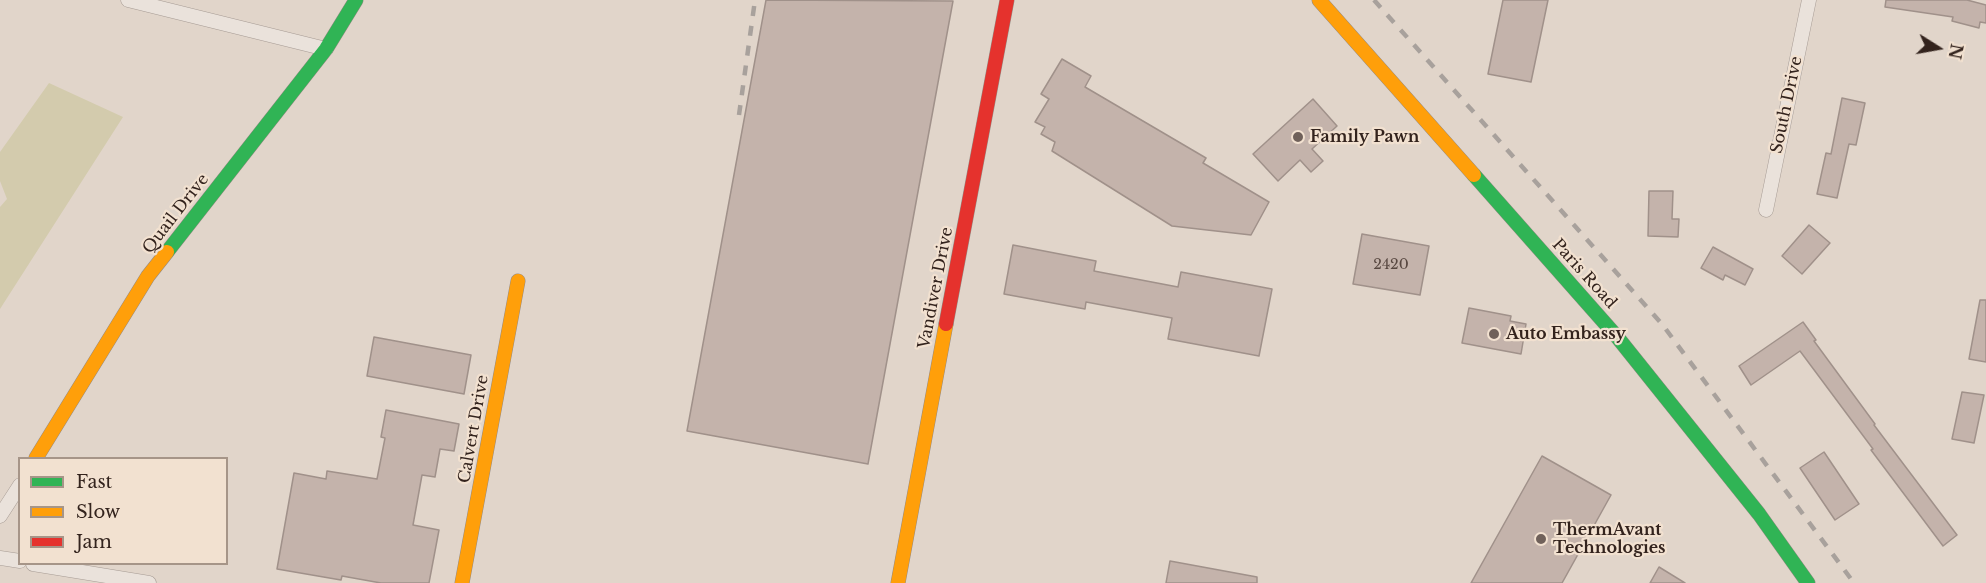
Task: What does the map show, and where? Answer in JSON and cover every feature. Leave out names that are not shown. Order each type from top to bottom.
[{"type":"main road","name":"Quail Drive","points":[[37,457],[148,276],[326,49],[356,0]]},
{"type":"main road","name":"Vandiver Drive","points":[[898,583],[1006,0]]},
{"type":"main road","name":"Paris Road","points":[[1319,0],[1618,338],[1759,514],[1808,583]]},
{"type":"main road","name":"Calvert Drive","points":[[462,583],[518,281]]},
{"type":"street","points":[[128,0],[326,49]]},
{"type":"street","name":"South Drive","points":[[1766,210],[1809,0]]},
{"type":"street","points":[[0,516],[18,488]]},
{"type":"street","points":[[0,558],[18,561]]},
{"type":"street","points":[[39,565],[149,583]]},
{"type":"shaded area","points":[[49,83],[123,117],[0,309],[0,207],[7,199],[0,181],[0,152]]},
{"type":"building","points":[[766,0],[953,1],[868,464],[687,431]]},
{"type":"building","points":[[1503,0],[1548,0],[1531,82],[1488,74]]},
{"type":"building","points":[[1886,0],[1967,0],[1986,5],[1986,23],[1980,22],[1979,28],[1952,21],[1953,17],[1885,7]]},
{"type":"building","points":[[1062,59],[1091,76],[1085,87],[1206,158],[1203,163],[1269,202],[1251,235],[1172,226],[1052,151],[1055,142],[1041,134],[1045,127],[1035,122],[1049,99],[1041,94]]},
{"type":"building","points":[[1842,98],[1865,103],[1856,145],[1849,144],[1837,198],[1817,194],[1826,153],[1831,154]]},
{"type":"building","name":"Family Pawn","points":[[1313,99],[1337,126],[1312,149],[1323,161],[1311,172],[1300,160],[1278,181],[1253,154]]},
{"type":"building","points":[[1649,191],[1673,191],[1672,219],[1679,219],[1678,237],[1648,236]]},
{"type":"building","points":[[1809,225],[1830,243],[1802,274],[1782,256]]},
{"type":"building","points":[[1362,234],[1429,246],[1420,295],[1353,284]]},
{"type":"building","points":[[1013,245],[1096,261],[1094,271],[1178,287],[1181,272],[1272,289],[1259,356],[1168,339],[1172,318],[1086,302],[1085,309],[1004,294]]},
{"type":"building","points":[[1713,247],[1753,269],[1745,285],[1725,275],[1723,280],[1701,268]]},
{"type":"building","points":[[1980,300],[1986,300],[1986,362],[1969,359]]},
{"type":"building","name":"Auto Embassy","points":[[1469,308],[1511,316],[1510,321],[1526,324],[1521,354],[1462,343]]},
{"type":"building","points":[[1803,322],[1874,425],[1957,535],[1943,546],[1800,351],[1751,385],[1739,366]]},
{"type":"building","points":[[374,337],[471,355],[464,394],[367,376]]},
{"type":"building","points":[[1962,392],[1984,395],[1974,443],[1952,439]]},
{"type":"building","points":[[386,410],[459,424],[454,451],[440,449],[435,477],[422,475],[413,525],[439,530],[429,583],[381,583],[342,576],[341,580],[277,569],[294,473],[326,479],[327,471],[377,479],[385,438],[381,437]]},
{"type":"building","points":[[1824,452],[1859,504],[1835,520],[1800,468]]},
{"type":"building","name":"ThermAvant Technologies","points":[[1542,456],[1611,495],[1562,583],[1471,583]]},
{"type":"building","points":[[1170,561],[1257,577],[1257,583],[1166,583]]},
{"type":"building","points":[[1659,567],[1685,583],[1650,583]]},
{"type":"railway","points":[[739,115],[755,0]]},
{"type":"railway","points":[[1374,0],[1662,324],[1854,583]]},
{"type":"traffic: fast","points":[[167,252],[326,49],[356,0]]},
{"type":"traffic: fast","points":[[1474,175],[1618,338],[1759,514],[1808,583]]},
{"type":"traffic: slow","points":[[1319,0],[1474,175]]},
{"type":"traffic: slow","points":[[37,457],[148,276],[167,252]]},
{"type":"traffic: slow","points":[[462,583],[518,281]]},
{"type":"traffic: slow","points":[[898,583],[946,324]]},
{"type":"traffic: jam","points":[[946,324],[1007,0]]},
{"type":"place","name":"Family Pawn","points":[[1298,137]]},
{"type":"place","name":"Auto Embassy","points":[[1494,334]]},
{"type":"place","name":"ThermAvant Technologies","points":[[1541,539]]}]
